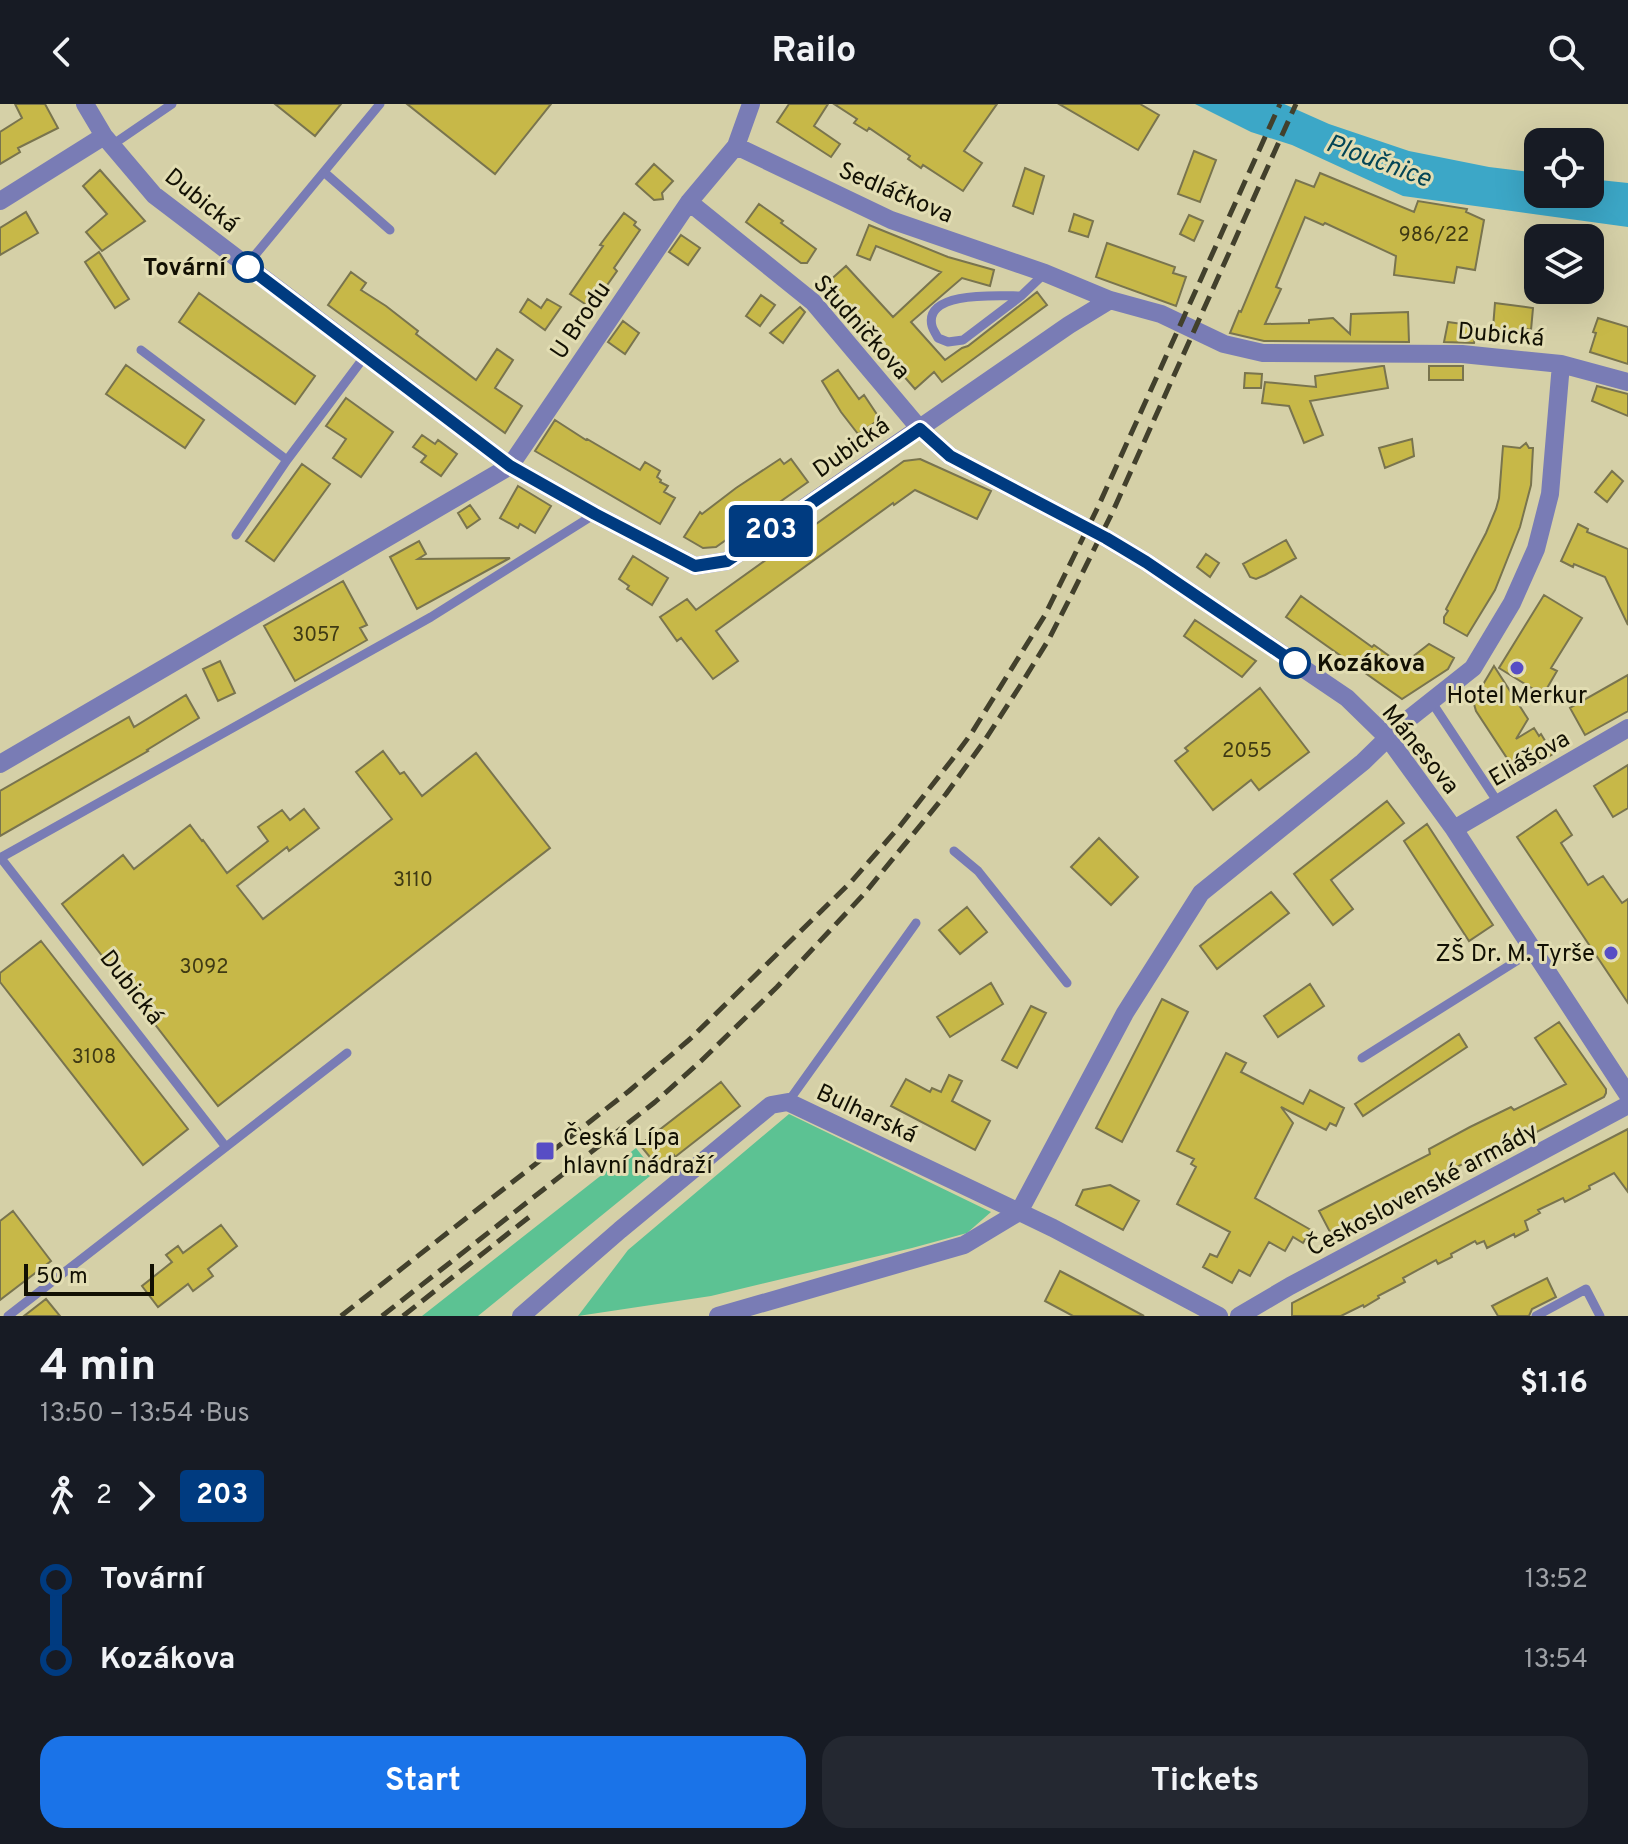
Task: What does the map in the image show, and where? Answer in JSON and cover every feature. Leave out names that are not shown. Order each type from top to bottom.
[{"type":"street","name":"Dubická","points":[[85,104],[108,141],[154,195],[510,466],[695,566],[727,561],[1069,325],[1110,300],[1161,314],[1224,344],[1263,353],[1462,354],[1561,364],[1628,382]]},
{"type":"street","points":[[689,202],[736,146],[751,104]]},
{"type":"street","points":[[0,201],[108,141]]},
{"type":"street","name":"Sedláčkova","points":[[736,146],[891,220],[1045,273],[1110,300]]},
{"type":"street","name":"Studničkova","points":[[689,202],[813,302],[920,429]]},
{"type":"street","name":"U Brodu","points":[[510,466],[689,202]]},
{"type":"street","points":[[718,1316],[964,1245],[1019,1212],[1125,1013],[1201,893],[1473,668],[1512,603],[1536,549],[1550,494],[1561,364]]},
{"type":"street","name":"Mánesova","points":[[920,429],[950,456],[1146,562],[1347,698],[1388,738],[1454,829],[1628,1095]]},
{"type":"street","points":[[0,764],[510,466]]},
{"type":"street","name":"Eliášova","points":[[1454,829],[1628,728]]},
{"type":"street","name":"Bulharská","points":[[521,1316],[771,1105],[788,1102],[1019,1212],[1219,1316]]},
{"type":"street","name":"Československé armády","points":[[1239,1316],[1628,1105]]},
{"type":"lane","points":[[108,141],[172,104]]},
{"type":"lane","points":[[246,266],[380,104]]},
{"type":"lane","points":[[325,173],[390,230]]},
{"type":"lane","points":[[1021,296],[952,300],[932,314],[931,325],[938,338],[948,342],[963,340],[1021,296],[1045,273]]},
{"type":"lane","points":[[141,350],[287,460]]},
{"type":"lane","points":[[236,535],[287,460],[365,356]]},
{"type":"lane","points":[[0,858],[431,617],[595,514]]},
{"type":"lane","points":[[1431,701],[1499,804]]},
{"type":"lane","points":[[954,851],[978,871],[1067,983]]},
{"type":"lane","name":"Dubická","points":[[0,858],[226,1147]]},
{"type":"lane","points":[[788,1102],[916,923]]},
{"type":"lane","points":[[1362,1058],[1534,950]]},
{"type":"lane","points":[[8,1316],[347,1053]]},
{"type":"lane","points":[[1536,1316],[1586,1289],[1600,1316]]},
{"type":"green space","points":[[789,1114],[991,1212],[967,1233],[912,1248],[711,1296],[578,1316],[628,1250]]},
{"type":"green space","points":[[636,1148],[655,1172],[478,1316],[422,1316]]},
{"type":"water","name":"Ploučnice","points":[[1195,104],[1284,104],[1329,124],[1409,151],[1524,171],[1524,208],[1604,208],[1604,180],[1628,183],[1628,227],[1403,196],[1292,145],[1251,132]]},
{"type":"building","points":[[15,104],[45,104],[58,128],[18,148],[20,152],[0,164],[0,132],[22,118]]},
{"type":"building","points":[[275,104],[341,104],[315,136]]},
{"type":"building","points":[[407,104],[551,104],[495,174]]},
{"type":"building","points":[[789,104],[828,104],[814,126],[840,144],[831,157],[777,122]]},
{"type":"building","points":[[834,104],[997,104],[964,151],[982,163],[963,191],[923,165],[921,168],[908,159],[910,156],[869,128],[867,131],[854,123],[857,119]]},
{"type":"building","points":[[1059,104],[1140,104],[1159,115],[1138,150]]},
{"type":"building","points":[[1194,151],[1216,160],[1200,202],[1178,194]]},
{"type":"building","points":[[654,164],[673,181],[662,193],[663,199],[654,200],[636,184]]},
{"type":"building","points":[[1025,168],[1044,176],[1033,214],[1013,206]]},
{"type":"building","points":[[100,170],[145,221],[102,251],[86,232],[107,214],[83,186]]},
{"type":"building","points":[[1320,173],[1414,212],[1418,201],[1467,209],[1466,212],[1484,220],[1475,270],[1457,267],[1454,283],[1394,275],[1396,256],[1305,217],[1276,287],[1281,289],[1265,324],[1309,323],[1309,320],[1333,318],[1350,334],[1351,314],[1408,312],[1409,342],[1264,341],[1230,333],[1296,180],[1314,187]]},
{"type":"building","points":[[759,204],[816,249],[807,263],[801,263],[746,222]]},
{"type":"building","points":[[26,212],[38,233],[0,255],[0,228]]},
{"type":"building","points":[[624,213],[636,222],[634,225],[640,230],[591,308],[570,294]]},
{"type":"building","points":[[1074,214],[1093,221],[1088,237],[1069,231]]},
{"type":"building","points":[[1189,215],[1203,221],[1194,241],[1180,234]]},
{"type":"building","points":[[869,225],[948,257],[994,270],[990,286],[962,278],[911,322],[945,360],[968,346],[1037,292],[1047,305],[942,382],[934,372],[915,389],[868,335],[872,331],[828,282],[846,266],[893,317],[941,272],[876,246],[870,260],[857,255]]},
{"type":"building","points":[[681,235],[700,248],[688,265],[669,252]]},
{"type":"building","points":[[1107,243],[1175,267],[1173,273],[1186,277],[1176,306],[1096,277]]},
{"type":"building","points":[[99,252],[129,299],[115,308],[85,262]]},
{"type":"building","points":[[351,272],[366,283],[361,290],[418,331],[416,334],[476,380],[497,349],[513,360],[495,388],[522,406],[505,433],[328,305]]},
{"type":"building","points":[[199,293],[315,376],[295,404],[179,322]]},
{"type":"building","points":[[761,295],[775,305],[760,326],[746,316]]},
{"type":"building","points":[[528,299],[541,308],[547,299],[561,307],[545,330],[520,312]]},
{"type":"building","points":[[1495,303],[1533,308],[1531,330],[1526,329],[1526,333],[1493,328]]},
{"type":"building","points":[[800,307],[805,312],[783,343],[770,333]]},
{"type":"building","points":[[1598,318],[1628,327],[1628,364],[1590,352]]},
{"type":"building","points":[[623,321],[639,333],[625,354],[608,342]]},
{"type":"building","points":[[1448,322],[1477,326],[1474,343],[1444,342]]},
{"type":"building","points":[[126,365],[204,420],[185,448],[106,394]]},
{"type":"building","points":[[1384,366],[1388,388],[1310,401],[1323,435],[1304,443],[1289,406],[1262,403],[1265,382],[1316,387],[1315,376]]},
{"type":"building","points":[[1429,366],[1463,366],[1463,380],[1429,380]]},
{"type":"building","points":[[838,370],[859,399],[864,395],[880,419],[858,434],[822,381]]},
{"type":"building","points":[[1245,373],[1262,374],[1261,388],[1244,388]]},
{"type":"building","points":[[1597,386],[1628,394],[1628,416],[1592,401]]},
{"type":"building","points":[[346,398],[393,432],[361,477],[333,458],[346,439],[326,426]]},
{"type":"building","points":[[555,420],[640,470],[645,462],[660,471],[657,477],[668,486],[664,492],[675,498],[660,524],[535,451]]},
{"type":"building","points":[[422,435],[435,444],[438,440],[457,454],[441,476],[421,462],[426,456],[413,447]]},
{"type":"building","points":[[1412,439],[1414,456],[1385,468],[1379,448]]},
{"type":"building","points":[[1526,443],[1533,448],[1531,485],[1520,527],[1495,590],[1467,636],[1444,623],[1446,609],[1496,509],[1503,446],[1520,448]]},
{"type":"building","points":[[780,459],[784,464],[791,459],[808,482],[716,547],[703,548],[684,537],[700,512],[702,514]]},
{"type":"building","points":[[920,459],[991,491],[977,519],[915,490],[893,503],[716,631],[738,661],[713,679],[681,638],[677,641],[660,617],[687,599],[696,610],[904,461]]},
{"type":"building","points":[[302,464],[330,484],[274,561],[246,541]]},
{"type":"building","points":[[1612,471],[1623,481],[1607,502],[1595,492]]},
{"type":"building","points":[[518,486],[551,506],[535,533],[500,518]]},
{"type":"building","points":[[470,505],[480,519],[467,528],[458,513]]},
{"type":"building","points":[[1578,524],[1588,529],[1587,532],[1628,549],[1628,625],[1605,577],[1561,561]]},
{"type":"building","points":[[1286,540],[1296,558],[1256,579],[1250,577],[1243,564]]},
{"type":"building","points":[[419,541],[426,554],[418,559],[510,558],[417,609],[390,557]]},
{"type":"building","points":[[1206,554],[1219,563],[1210,577],[1197,567]]},
{"type":"building","points":[[633,556],[668,578],[652,605],[627,589],[629,586],[619,579]]},
{"type":"building","points":[[343,581],[367,625],[360,628],[367,640],[295,681],[264,626]]},
{"type":"building","points":[[1544,595],[1582,618],[1551,668],[1557,671],[1543,695],[1499,668]]},
{"type":"building","points":[[1301,596],[1402,665],[1429,644],[1454,658],[1448,669],[1402,699],[1286,617]]},
{"type":"building","points":[[1195,620],[1256,661],[1242,677],[1184,636]]},
{"type":"building","points":[[220,661],[235,693],[218,701],[203,669]]},
{"type":"building","points":[[1494,666],[1528,719],[1516,739],[1534,728],[1553,754],[1518,775],[1474,704]]},
{"type":"building","points":[[1628,675],[1628,711],[1585,735],[1570,708]]},
{"type":"building","points":[[1260,688],[1309,752],[1259,790],[1251,780],[1213,810],[1175,761],[1188,751],[1185,748]]},
{"type":"building","points":[[186,695],[199,718],[0,836],[0,791],[129,717],[134,727]]},
{"type":"building","points":[[383,751],[422,796],[476,753],[550,848],[218,1106],[62,904],[123,855],[134,869],[190,825],[227,873],[268,841],[258,827],[282,810],[290,820],[304,809],[319,828],[289,851],[287,847],[237,886],[263,919],[392,819],[356,772]]},
{"type":"building","points":[[1628,765],[1628,808],[1613,817],[1594,786]]},
{"type":"building","points":[[1387,801],[1404,823],[1331,880],[1353,909],[1333,925],[1294,874]]},
{"type":"building","name":"ZŠ Dr. M. Tyrše","points":[[1556,810],[1572,835],[1561,843],[1588,885],[1603,876],[1622,903],[1628,899],[1628,1003],[1517,837]]},
{"type":"building","points":[[1427,824],[1493,925],[1469,941],[1404,841]]},
{"type":"building","points":[[1099,838],[1138,877],[1111,905],[1071,867]]},
{"type":"building","points":[[1271,892],[1289,913],[1217,969],[1200,946]]},
{"type":"building","points":[[967,907],[987,932],[960,954],[939,930]]},
{"type":"building","points":[[41,941],[188,1129],[143,1165],[0,982],[0,973]]},
{"type":"building","points":[[991,983],[1003,1004],[950,1037],[937,1017]]},
{"type":"building","points":[[1310,984],[1324,1006],[1278,1037],[1264,1016]]},
{"type":"building","points":[[1162,999],[1188,1012],[1122,1142],[1096,1128]]},
{"type":"building","points":[[1031,1006],[1046,1013],[1017,1068],[1002,1060]]},
{"type":"building","points":[[1559,1022],[1606,1089],[1604,1097],[1529,1136],[1525,1132],[1330,1232],[1319,1211],[1430,1154],[1429,1149],[1470,1127],[1511,1107],[1514,1110],[1566,1084],[1535,1038]]},
{"type":"building","points":[[1459,1034],[1467,1047],[1363,1116],[1355,1104]]},
{"type":"building","points":[[1226,1053],[1246,1063],[1241,1072],[1303,1104],[1310,1090],[1344,1108],[1336,1126],[1330,1123],[1326,1130],[1281,1107],[1293,1123],[1255,1198],[1311,1230],[1303,1243],[1293,1237],[1285,1251],[1269,1242],[1250,1276],[1239,1270],[1232,1283],[1203,1267],[1210,1254],[1217,1257],[1230,1232],[1177,1204],[1196,1167],[1191,1164],[1194,1159],[1177,1151]]},
{"type":"building","points":[[949,1075],[962,1081],[952,1101],[990,1121],[975,1150],[891,1106],[906,1079],[930,1092],[932,1088],[941,1092]]},
{"type":"building","points":[[721,1082],[740,1106],[658,1167],[640,1145]]},
{"type":"building","points":[[1628,1129],[1628,1192],[1614,1173],[1565,1202],[1563,1198],[1538,1210],[1540,1213],[1525,1221],[1528,1230],[1515,1237],[1514,1234],[1487,1248],[1484,1241],[1477,1244],[1475,1241],[1451,1254],[1452,1257],[1438,1264],[1436,1260],[1403,1278],[1405,1282],[1364,1307],[1341,1316],[1292,1316],[1292,1303]]},
{"type":"building","points":[[1110,1185],[1139,1201],[1123,1230],[1076,1205],[1083,1190]]},
{"type":"building","points":[[13,1211],[51,1261],[0,1300],[0,1221]]},
{"type":"building","points":[[221,1225],[237,1246],[208,1269],[213,1276],[193,1291],[188,1284],[158,1307],[142,1286],[172,1262],[166,1255],[178,1246],[183,1253]]},
{"type":"building","points":[[1060,1271],[1144,1316],[1073,1316],[1045,1301]]},
{"type":"building","points":[[1547,1278],[1556,1297],[1532,1309],[1529,1316],[1498,1316],[1492,1306]]},
{"type":"building","points":[[46,1299],[60,1316],[24,1316]]},
{"type":"railway","points":[[341,1316],[629,1091],[690,1039],[851,882],[951,761],[1045,615],[1098,507],[1280,104]]},
{"type":"railway","points":[[382,1316],[655,1102],[701,1061],[777,987],[864,894],[946,794],[1020,686],[1072,594],[1113,511],[1296,104]]},
{"type":"railway","points":[[403,1316],[533,1214]]},
{"type":"bus line","name":"203","points":[[248,267],[510,466],[695,566],[727,561],[920,429],[950,456],[1106,538],[1295,663]]},
{"type":"place","name":"Tovární","points":[[248,267]]},
{"type":"place","name":"Kozákova","points":[[1295,663]]},
{"type":"place","name":"Hotel Merkur","points":[[1517,668]]},
{"type":"place","name":"ZŠ Dr. M. Tyrše","points":[[1611,953]]},
{"type":"place","name":"Česká Lípa hlavní nádraží","points":[[545,1151]]}]
